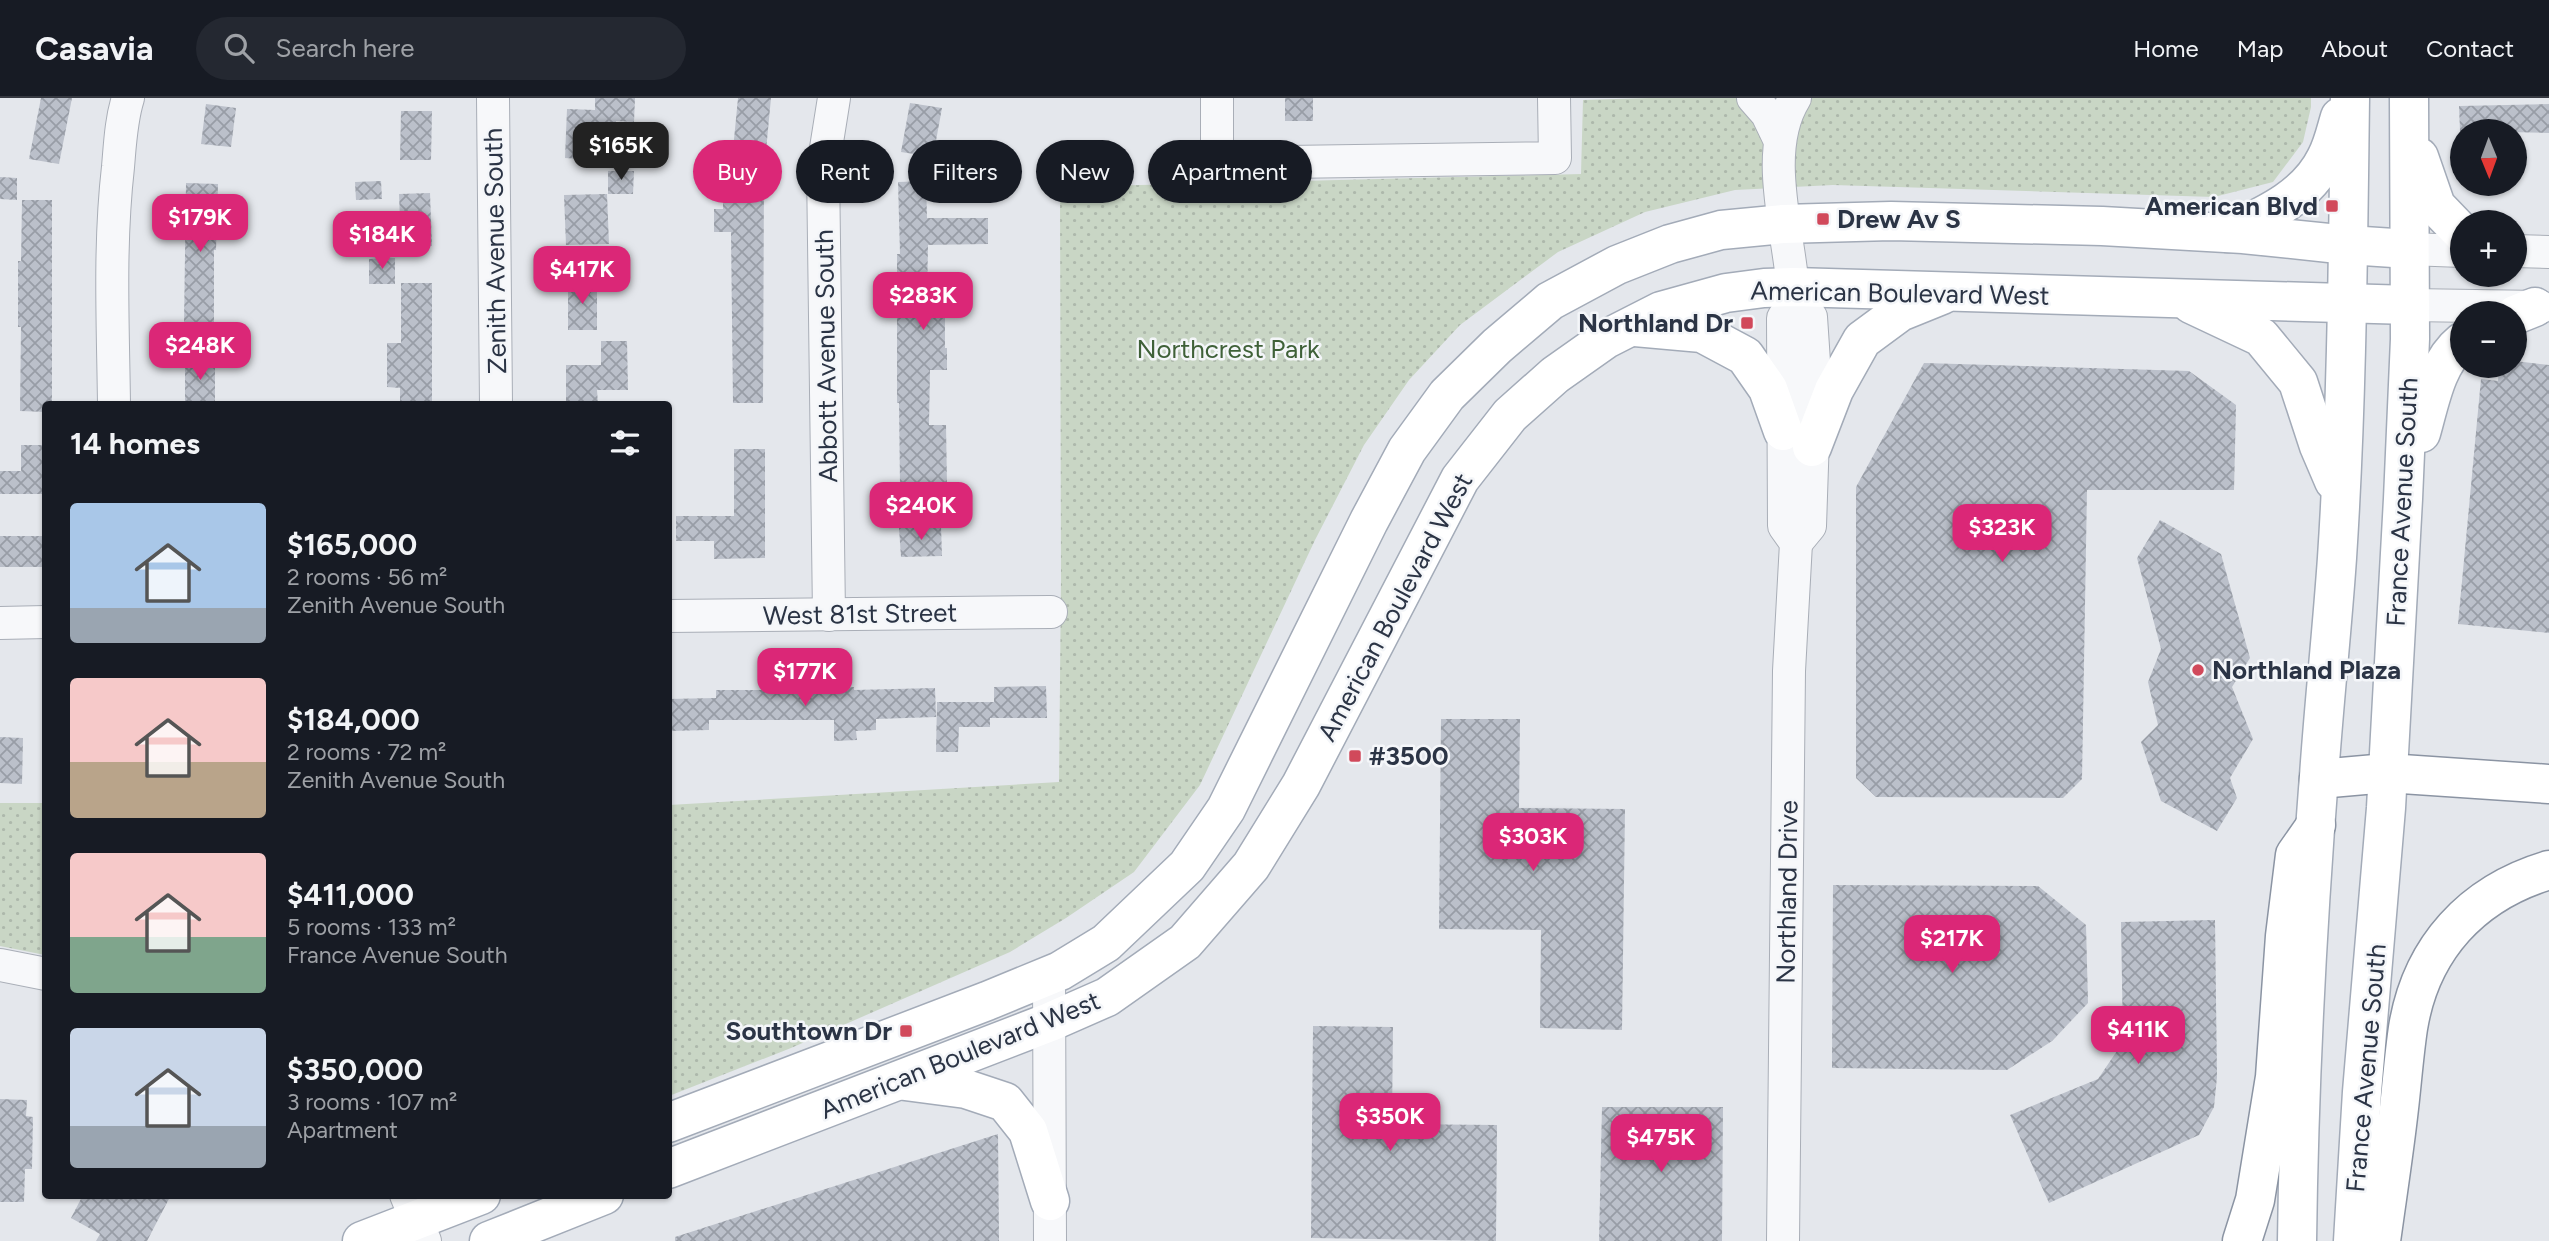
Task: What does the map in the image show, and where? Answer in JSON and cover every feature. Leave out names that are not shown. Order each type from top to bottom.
[{"type":"main road","points":[[2228,233],[2263,217],[2305,189],[2326,159],[2348,98]]},
{"type":"main road","points":[[2297,1241],[2298,1142],[2316,825],[2337,555],[2347,302],[2348,98]]},
{"type":"main road","points":[[2410,111],[2436,206],[2450,221]]},
{"type":"main road","name":"France Avenue South","points":[[2353,1241],[2388,773],[2403,499],[2410,305],[2410,111]]},
{"type":"main road","name":"American Boulevard West","points":[[672,1121],[1049,975],[1106,943],[1187,866],[1226,809],[1369,521],[1407,450],[1447,395],[1497,346],[1550,301],[1617,265],[1670,244],[1721,230],[1783,224],[1891,221],[2102,226],[2409,248]]},
{"type":"main road","name":"American Boulevard West","points":[[672,1167],[1050,1022],[1107,997],[1185,942],[1251,866],[1301,785],[1460,478],[1510,415],[1555,375],[1606,339],[1661,311],[1726,293],[1759,288],[1794,295],[1952,291],[2410,305]]},
{"type":"main road","points":[[1630,327],[1702,333],[1745,356],[1797,439],[1834,390],[1862,340],[1900,312],[1952,291]]},
{"type":"main road","points":[[2176,297],[2261,337],[2298,382],[2319,446],[2339,493]]},
{"type":"main road","points":[[2403,499],[2435,384],[2450,357]]},
{"type":"main road","points":[[2319,779],[2388,773],[2549,784]]},
{"type":"main road","points":[[2242,1241],[2255,1200],[2275,1077],[2285,936],[2295,855],[2316,825]]},
{"type":"main road","points":[[2381,1241],[2408,1026],[2429,963],[2446,934],[2469,914],[2515,882],[2549,870]]},
{"type":"main road","points":[[899,1080],[966,1089],[1005,1102],[1028,1131],[1050,1201]]},
{"type":"main road","points":[[362,1241],[470,1199]]},
{"type":"main road","points":[[489,1241],[594,1199]]},
{"type":"street","points":[[114,401],[112,259],[115,196],[128,98]]},
{"type":"street","name":"Zenith Avenue South","points":[[494,98],[496,401]]},
{"type":"street","name":"Abbott Avenue South","points":[[829,615],[823,167],[834,98]]},
{"type":"street","points":[[1217,98],[1217,163],[1555,158],[1554,98]]},
{"type":"street","points":[[1753,98],[1767,114],[1779,139]]},
{"type":"street","points":[[1779,139],[1786,111],[1795,98]]},
{"type":"street","name":"Northland Drive","points":[[1779,139],[1783,224],[1794,295],[1811,317],[1815,377],[1797,439],[1810,526],[1796,543],[1790,671],[1783,1241]]},
{"type":"street","name":"American Boulevard West","points":[[2409,248],[2450,250]]},
{"type":"street","points":[[2527,251],[2549,251]]},
{"type":"street","name":"American Boulevard West","points":[[2410,305],[2533,309]]},
{"type":"street","name":"West 81st Street","points":[[672,616],[1051,612]]},
{"type":"street","points":[[0,623],[42,622]]},
{"type":"street","points":[[0,965],[42,973]]},
{"type":"street","points":[[1049,975],[1050,1241]]},
{"type":"green space","name":"Northcrest Park","points":[[2311,98],[2303,142],[2273,182],[2214,197],[1833,185],[1735,190],[1645,212],[1558,252],[1460,325],[1409,380],[1364,445],[1315,540],[1200,785],[1134,872],[1010,952],[791,1048],[672,1095],[672,805],[1059,782],[1060,203],[1134,203],[1134,185],[1148,185],[1148,203],[1312,203],[1312,181],[1581,174],[1583,100]]},
{"type":"green space","points":[[0,803],[42,803],[42,954],[0,946]]},
{"type":"building","points":[[41,98],[72,98],[59,164],[29,159]]},
{"type":"building","points":[[595,98],[635,98],[634,122],[616,121],[616,137],[597,136],[596,160],[565,158],[567,109],[595,110]]},
{"type":"building","points":[[738,98],[771,98],[767,140],[734,140]]},
{"type":"building","points":[[1285,98],[1313,98],[1313,121],[1285,121]]},
{"type":"building","points":[[910,103],[942,108],[936,140],[908,140],[908,153],[901,152]]},
{"type":"building","points":[[206,104],[236,108],[231,147],[201,144]]},
{"type":"building","points":[[2549,104],[2549,133],[2527,133],[2527,119],[2460,119],[2459,106]]},
{"type":"building","points":[[401,111],[432,111],[431,160],[400,160]]},
{"type":"building","points":[[608,171],[634,171],[633,194],[608,194]]},
{"type":"building","points":[[0,177],[17,178],[17,200],[0,199]]},
{"type":"building","points":[[381,181],[382,199],[356,200],[355,182]]},
{"type":"building","points":[[898,182],[908,182],[908,203],[927,203],[927,218],[988,218],[988,244],[928,245],[927,298],[945,298],[947,348],[947,370],[930,370],[929,425],[946,425],[947,486],[900,486],[897,403],[897,254],[900,254]]},
{"type":"building","points":[[186,183],[218,184],[214,250],[214,326],[184,326]]},
{"type":"building","points":[[430,193],[432,246],[401,247],[399,194]]},
{"type":"building","points":[[607,194],[609,244],[566,245],[564,195]]},
{"type":"building","points":[[22,200],[52,200],[52,401],[42,401],[42,412],[20,411],[21,327],[18,327],[18,261],[21,261]]},
{"type":"building","points":[[723,203],[764,203],[763,403],[733,403],[731,232],[714,232],[714,209],[723,209]]},
{"type":"building","points":[[395,258],[395,284],[369,284],[369,259]]},
{"type":"building","points":[[568,281],[597,281],[597,330],[568,330]]},
{"type":"building","points":[[401,283],[432,283],[432,401],[400,401],[400,388],[387,387],[387,343],[401,343]]},
{"type":"building","points":[[601,341],[627,341],[628,390],[597,390],[598,401],[566,401],[566,365],[601,365]]},
{"type":"building","points":[[185,361],[215,361],[215,401],[185,401]]},
{"type":"building","points":[[2527,362],[2549,365],[2549,633],[2458,624],[2481,379],[2498,381],[2498,378],[2527,378]]},
{"type":"building","points":[[1924,363],[2189,371],[2236,405],[2234,490],[2087,490],[2082,779],[2063,798],[1876,797],[1856,778],[1856,487]]},
{"type":"building","points":[[21,445],[42,445],[42,494],[0,494],[0,471],[21,471]]},
{"type":"building","points":[[734,449],[765,449],[765,558],[714,559],[714,541],[676,541],[676,516],[734,516]]},
{"type":"building","name":"Northland Plaza","points":[[2160,520],[2221,554],[2250,658],[2232,687],[2253,739],[2230,778],[2237,798],[2217,831],[2161,801],[2141,742],[2158,725],[2148,682],[2161,649],[2137,558]]},
{"type":"building","points":[[941,526],[942,556],[901,557],[899,528]]},
{"type":"building","points":[[0,536],[42,536],[42,567],[0,567]]},
{"type":"building","points":[[1046,686],[1047,718],[990,718],[990,727],[959,727],[958,752],[936,752],[937,702],[994,702],[994,687]]},
{"type":"building","points":[[854,687],[854,690],[935,688],[936,717],[876,719],[876,730],[856,731],[857,740],[834,741],[834,720],[709,720],[709,730],[672,731],[672,699],[716,698],[716,690]]},
{"type":"building","points":[[1441,719],[1520,719],[1519,808],[1625,809],[1622,1030],[1540,1028],[1541,930],[1439,929]]},
{"type":"building","points":[[0,737],[23,738],[22,784],[0,783]]},
{"type":"building","points":[[1833,885],[2038,886],[2086,925],[2088,1003],[2052,1041],[2007,1070],[1832,1068]]},
{"type":"building","points":[[2215,920],[2217,1077],[2214,1107],[2199,1135],[2049,1203],[2010,1115],[2098,1079],[2123,1042],[2121,922]]},
{"type":"building","points":[[1313,1026],[1393,1027],[1392,1124],[1497,1125],[1496,1241],[1311,1238]]},
{"type":"building","points":[[0,1099],[27,1100],[26,1116],[33,1117],[32,1169],[25,1169],[24,1202],[0,1202]]},
{"type":"building","points":[[1602,1107],[1723,1107],[1722,1241],[1599,1241]]},
{"type":"building","points":[[998,1134],[999,1241],[675,1241],[675,1237]]},
{"type":"building","points":[[81,1199],[169,1199],[147,1241],[96,1241],[100,1234],[71,1218]]},
{"type":"place","name":"American Blvd","points":[[2332,206]]},
{"type":"place","name":"Drew Av S","points":[[1823,219]]},
{"type":"place","name":"Northland Dr","points":[[1747,323]]},
{"type":"place","name":"Northland Plaza","points":[[2198,670]]},
{"type":"place","name":"#3500","points":[[1355,756]]},
{"type":"place","name":"Southtown Dr","points":[[906,1031]]}]
